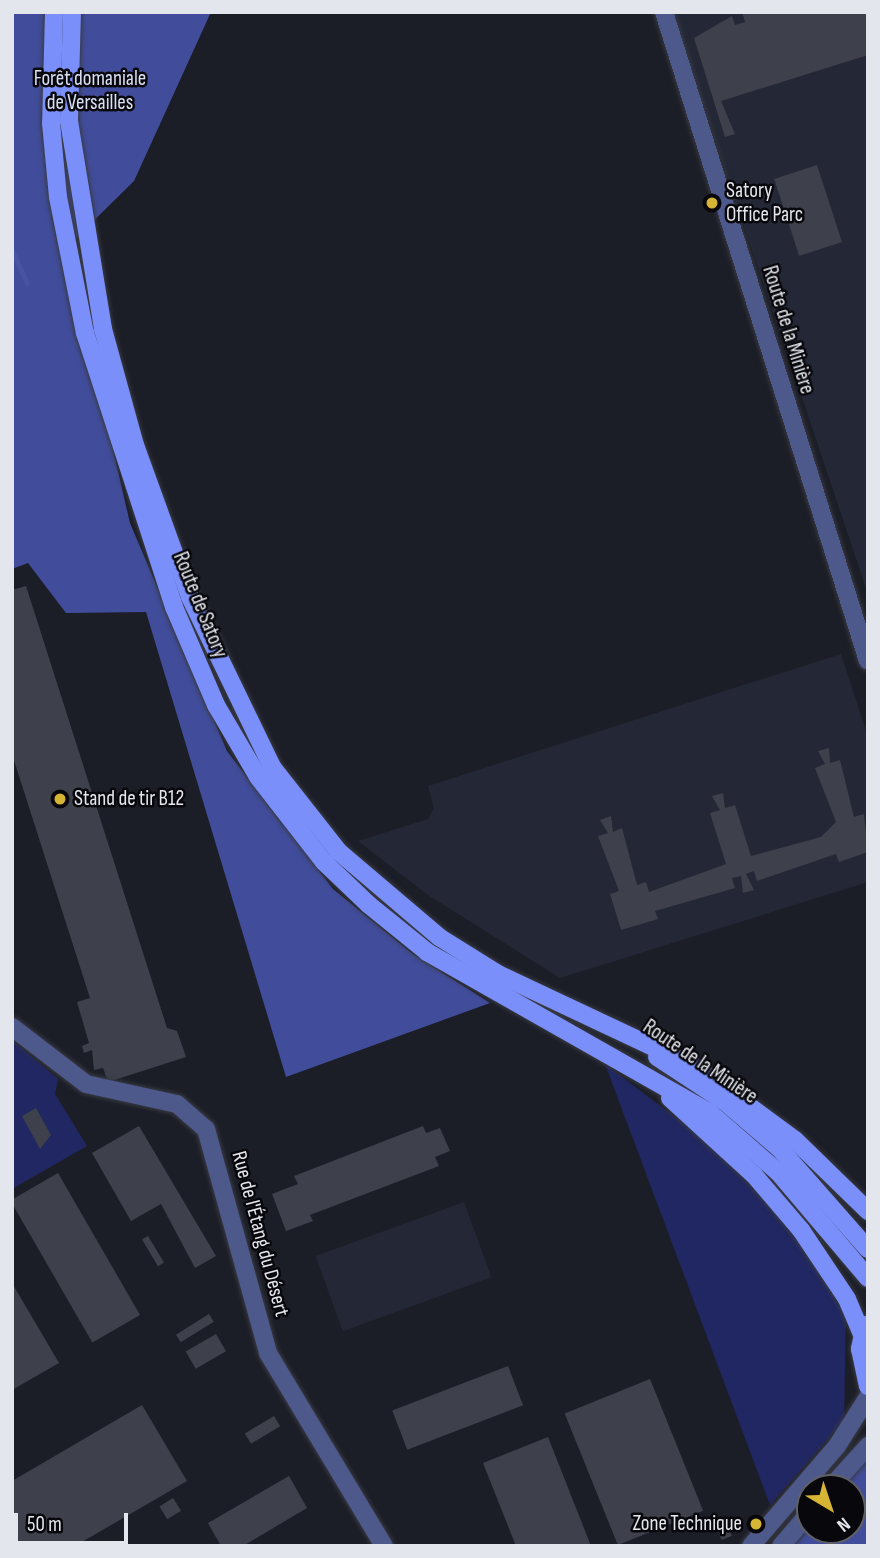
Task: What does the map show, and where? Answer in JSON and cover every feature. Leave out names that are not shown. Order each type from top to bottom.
[{"type":"main road","name":"Route de Satory","points":[[54,12],[51,123],[58,197],[85,333],[129,480],[216,705],[289,821],[369,905],[427,952],[597,1044]]},
{"type":"main road","name":"Route de Satory","points":[[72,12],[69,121],[103,329],[135,445],[233,696],[301,810],[381,891],[498,974],[583,1014]]},
{"type":"main road","name":"Route de la Minière","points":[[583,1014],[724,1101],[780,1149],[868,1249]]},
{"type":"main road","points":[[583,1014],[651,1042],[750,1103],[868,1211]]},
{"type":"main road","name":"Route de la Minière","points":[[597,1044],[689,1097],[747,1143],[812,1208],[868,1278]]},
{"type":"main road","points":[[597,1044],[680,1105],[754,1175],[825,1266],[865,1325],[868,1386]]},
{"type":"street","name":"Route de la Minière","points":[[664,12],[868,661]]},
{"type":"street","name":"Rue de l'Étang du Désert","points":[[12,1027],[86,1084],[177,1104],[206,1129],[268,1353],[384,1546]]},
{"type":"street","points":[[751,1546],[837,1446],[868,1397]]},
{"type":"street","points":[[843,1474],[868,1446]]},
{"type":"street","points":[[781,1546],[796,1528]]},
{"type":"shaded area","points":[[672,12],[868,12],[868,594]]},
{"type":"shaded area","points":[[841,654],[868,737],[868,882],[560,978],[428,895],[358,841],[428,819],[434,808],[428,786]]},
{"type":"shaded area","points":[[12,1040],[58,1079],[55,1094],[87,1146],[12,1189]]},
{"type":"shaded area","points":[[605,1064],[708,1142],[756,1192],[800,1241],[846,1317],[844,1421],[770,1505]]},
{"type":"shaded area","points":[[464,1202],[491,1277],[343,1331],[316,1256]]},
{"type":"green space","name":"Forêt domaniale de Versailles","points":[[12,12],[211,12],[134,181],[66,248],[130,523],[227,751],[333,889],[413,954],[490,1003],[286,1077],[146,612],[66,613],[28,563],[12,569]]},
{"type":"green space","points":[[868,1458],[868,1546],[792,1546],[796,1541],[796,1544],[866,1544],[866,1474],[854,1474]]},
{"type":"building","points":[[742,12],[868,12],[868,55],[721,101],[735,134],[725,137],[694,38],[732,16],[735,25],[745,22]]},
{"type":"building","points":[[817,165],[842,242],[799,256],[774,179]]},
{"type":"building","name":"Stand de tir B12","points":[[26,586],[167,1028],[177,1031],[186,1057],[108,1082],[103,1068],[94,1070],[92,1050],[84,1053],[82,1046],[89,1043],[77,1002],[90,998],[12,754],[12,590]]},
{"type":"building","points":[[829,748],[830,763],[840,760],[854,817],[864,814],[868,852],[839,862],[836,854],[757,881],[754,871],[746,874],[754,890],[743,893],[741,876],[732,878],[735,888],[655,911],[658,919],[621,930],[610,894],[619,891],[598,836],[608,833],[600,820],[611,816],[613,832],[622,828],[637,885],[646,882],[649,892],[726,864],[710,813],[720,810],[712,796],[723,793],[725,808],[735,805],[751,856],[821,837],[836,822],[815,768],[825,764],[818,751]]},
{"type":"building","points":[[36,1108],[51,1135],[40,1149],[22,1116]]},
{"type":"building","points":[[139,1126],[216,1256],[195,1268],[161,1204],[131,1221],[92,1153]]},
{"type":"building","points":[[423,1126],[426,1133],[440,1128],[450,1151],[435,1157],[439,1166],[310,1215],[313,1221],[286,1231],[272,1194],[298,1184],[294,1176]]},
{"type":"building","points":[[58,1173],[140,1315],[92,1343],[12,1203],[12,1200]]},
{"type":"building","points":[[148,1236],[164,1263],[158,1266],[142,1240]]},
{"type":"building","points":[[12,1283],[59,1363],[12,1390]]},
{"type":"building","points":[[209,1314],[214,1322],[181,1342],[176,1335]]},
{"type":"building","points":[[216,1334],[226,1351],[196,1369],[186,1352]]},
{"type":"building","points":[[508,1366],[523,1405],[407,1450],[392,1410]]},
{"type":"building","points":[[650,1379],[703,1511],[618,1545],[565,1413]]},
{"type":"building","points":[[142,1405],[187,1481],[75,1546],[12,1546],[12,1481]]},
{"type":"building","points":[[274,1416],[280,1426],[251,1444],[245,1434]]},
{"type":"building","points":[[548,1437],[591,1546],[516,1546],[483,1463]]},
{"type":"building","points":[[289,1476],[307,1508],[243,1546],[221,1546],[208,1523]]},
{"type":"building","points":[[173,1498],[181,1511],[167,1519],[159,1506]]},
{"type":"building","points":[[726,1522],[732,1536],[722,1540],[716,1526]]},
{"type":"waterway","points":[[12,249],[27,283]]},
{"type":"place","name":"Satory Office Parc","points":[[712,203]]},
{"type":"place","name":"Stand de tir B12","points":[[60,799]]},
{"type":"place","name":"Zone Technique","points":[[756,1524]]}]
